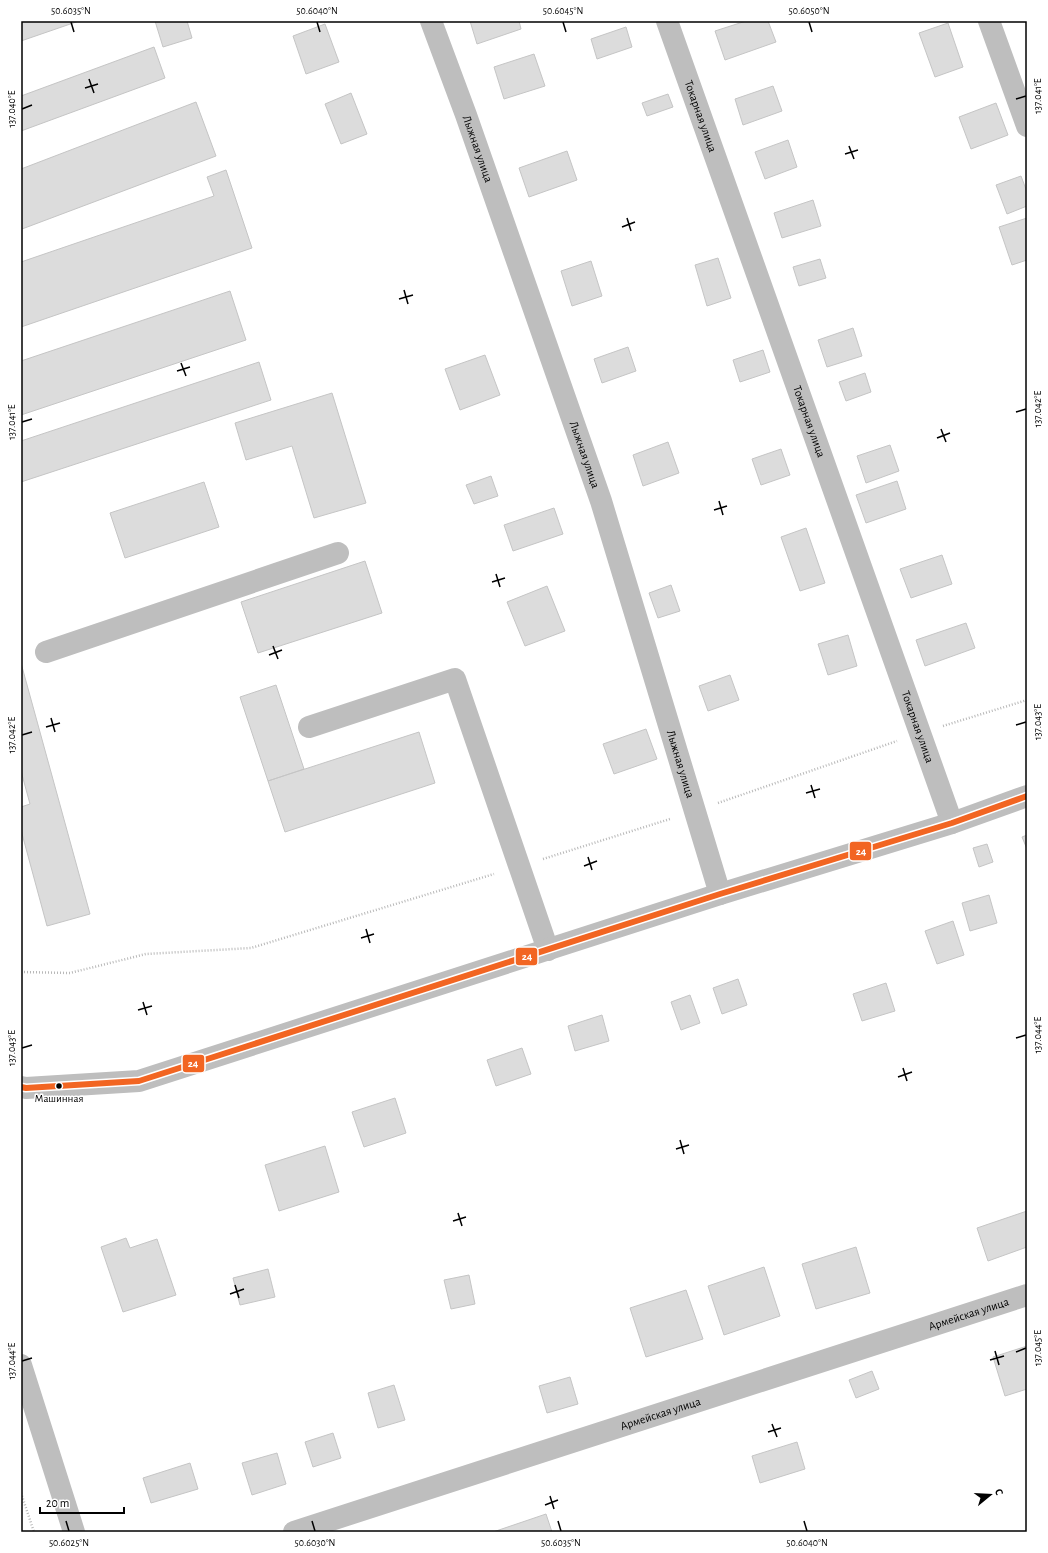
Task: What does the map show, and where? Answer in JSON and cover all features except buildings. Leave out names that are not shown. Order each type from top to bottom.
[{"type":"street","name":"Лыжная улица","points":[[431,21],[466,115],[601,501],[720,894]]},
{"type":"street","name":"Токарная улица","points":[[667,21],[952,823]]},
{"type":"street","points":[[989,21],[1027,126]]},
{"type":"street","points":[[46,652],[338,553]]},
{"type":"street","points":[[309,727],[455,679],[548,950]]},
{"type":"street","points":[[21,1087],[26,1088],[139,1081],[720,894],[952,823],[1027,796]]},
{"type":"street","name":"Армейская улица","points":[[294,1532],[1027,1295]]},
{"type":"street","points":[[21,1365],[74,1532]]},
{"type":"path","points":[[21,1493],[34,1532]]},
{"type":"transit line","name":"24","points":[[21,1087],[26,1088],[139,1081],[720,894],[952,823],[1027,796]]},
{"type":"place","name":"Машинная","points":[[59,1086]]}]
